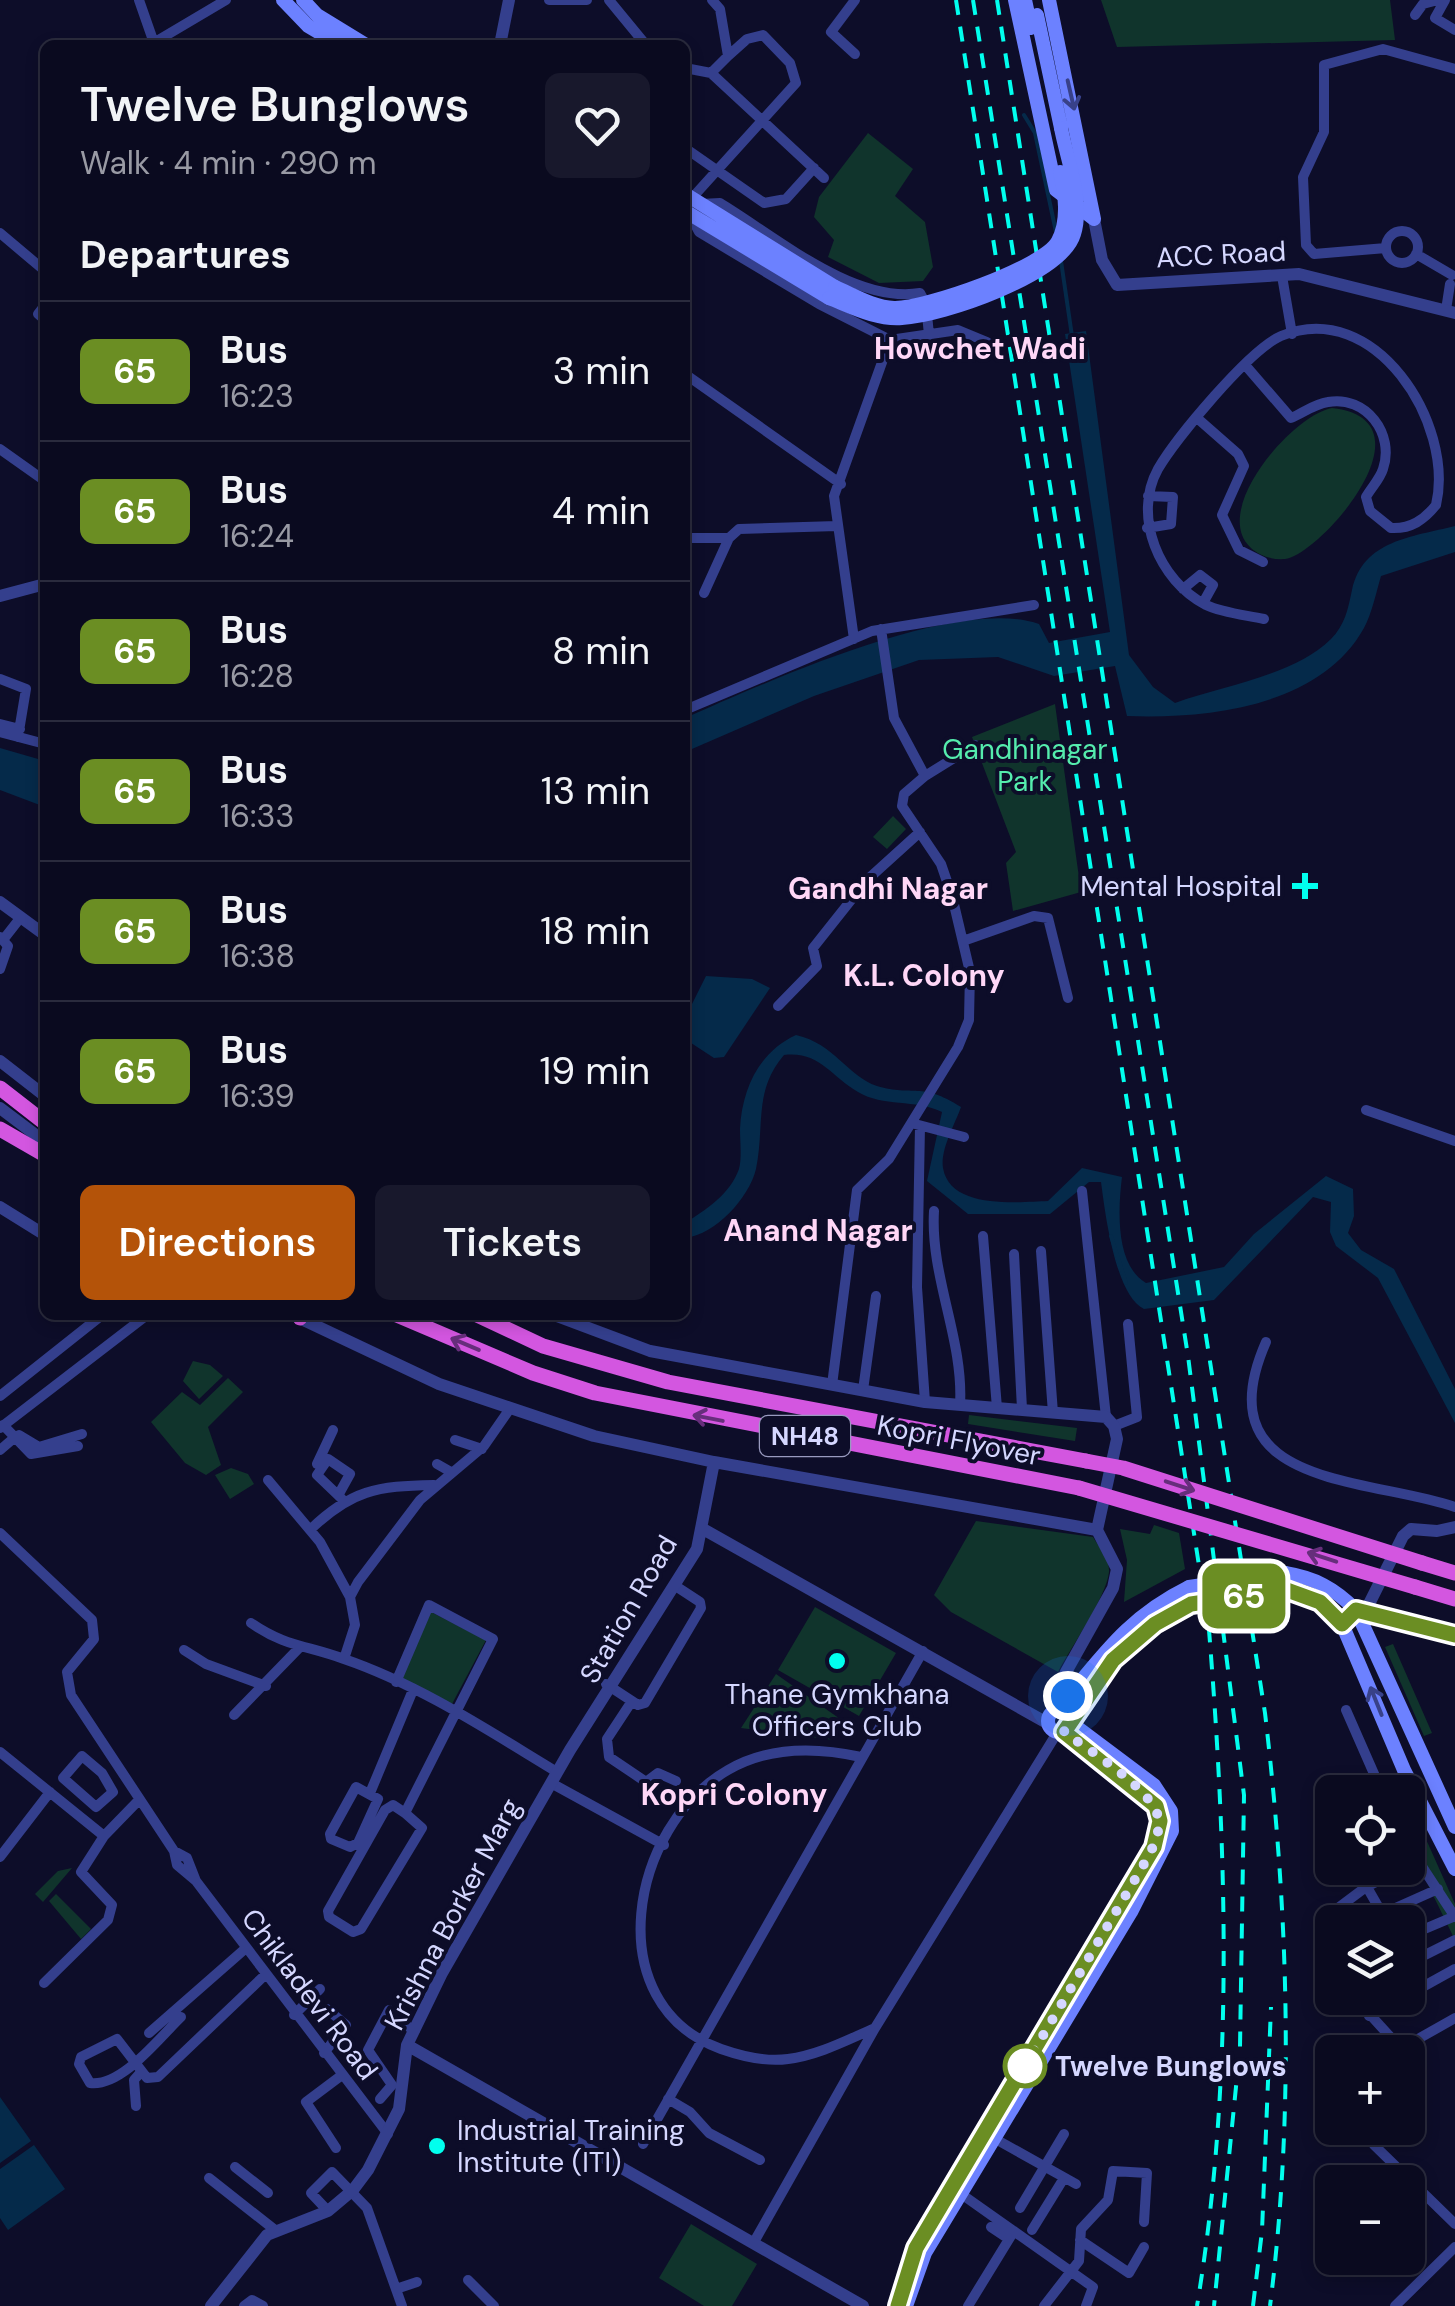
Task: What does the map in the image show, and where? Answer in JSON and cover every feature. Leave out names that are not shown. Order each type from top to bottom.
[{"type":"highway","points":[[0,1088],[40,1119]]},
{"type":"highway","points":[[0,1129],[40,1152]]},
{"type":"highway","name":"Kopri Flyover","points":[[408,1320],[533,1373],[612,1397],[1079,1488],[1278,1543],[1455,1599]]},
{"type":"highway","name":"Kopri Flyover","points":[[488,1320],[543,1346],[668,1382],[1123,1468],[1455,1573]]},
{"type":"main road","points":[[283,0],[308,26],[332,40]]},
{"type":"main road","points":[[303,0],[317,16],[358,40]]},
{"type":"main road","points":[[1015,0],[1056,190],[1094,219]]},
{"type":"main road","points":[[690,204],[874,316],[900,319],[950,308],[1052,265],[1074,238],[1078,219],[1025,0]]},
{"type":"main road","points":[[1034,0],[1057,130]]},
{"type":"main road","points":[[1049,0],[1094,219]]},
{"type":"main road","points":[[1060,1721],[1117,1635],[1145,1612],[1189,1587],[1284,1572],[1312,1578],[1338,1592],[1360,1611],[1422,1761],[1455,1827]]},
{"type":"main road","points":[[1060,1721],[1113,1660],[1155,1624],[1191,1604],[1287,1590],[1320,1602],[1342,1624],[1404,1770],[1455,1868]]},
{"type":"main road","points":[[902,2306],[920,2250],[1172,1831],[1170,1811],[1150,1790],[1060,1721]]},
{"type":"main road","points":[[1422,1761],[1429,1804]]},
{"type":"main road","points":[[1404,1770],[1429,1804],[1455,1853]]},
{"type":"street","points":[[139,0],[151,40]]},
{"type":"street","points":[[159,40],[226,0]]},
{"type":"street","points":[[501,40],[508,0]]},
{"type":"street","points":[[549,0],[587,0]]},
{"type":"street","points":[[609,0],[642,40]]},
{"type":"street","points":[[712,0],[720,8],[728,56]]},
{"type":"street","points":[[855,54],[831,32],[856,0]]},
{"type":"street","points":[[1415,15],[1423,4],[1438,0]]},
{"type":"street","points":[[1446,0],[1435,18],[1455,30]]},
{"type":"street","points":[[690,204],[716,170],[796,84],[790,63],[763,36],[747,39],[711,73]]},
{"type":"street","points":[[1386,248],[1314,254],[1306,245],[1303,177],[1324,132],[1324,65],[1383,49],[1455,69]]},
{"type":"street","points":[[690,69],[711,73],[824,178]]},
{"type":"street","points":[[690,152],[758,200],[772,203],[792,196],[814,168]]},
{"type":"street","points":[[690,204],[720,203],[858,287],[884,295],[920,292],[926,304],[929,335]]},
{"type":"street","points":[[690,204],[699,232],[819,304],[890,340],[958,330],[988,342]]},
{"type":"street","name":"ACC Road","points":[[1094,219],[1102,260],[1117,285],[1298,274],[1450,312]]},
{"type":"street","points":[[1407,232],[1418,244],[1416,254],[1408,262],[1398,263],[1386,248],[1392,234],[1407,232]]},
{"type":"street","points":[[0,233],[40,266]]},
{"type":"street","points":[[1416,254],[1453,280],[1450,312]]},
{"type":"street","points":[[1282,276],[1292,334]]},
{"type":"street","points":[[1264,620],[1203,603],[1183,589],[1147,528],[1148,496],[1158,470],[1197,418],[1280,336],[1332,330],[1395,350]]},
{"type":"street","points":[[854,639],[834,496],[890,340]]},
{"type":"street","points":[[1246,366],[1291,418],[1328,402],[1346,401],[1379,424],[1387,446],[1382,472],[1366,497],[1370,511],[1391,528],[1411,526],[1425,517],[1446,492],[1452,474]]},
{"type":"street","points":[[690,378],[841,484]]},
{"type":"street","points":[[1197,418],[1244,466],[1222,515],[1239,550],[1263,562]]},
{"type":"street","points":[[0,448],[40,477]]},
{"type":"street","points":[[1147,528],[1171,524],[1175,518],[1174,496],[1148,496]]},
{"type":"street","points":[[704,593],[729,538],[739,529],[837,526]]},
{"type":"street","points":[[690,538],[729,538]]},
{"type":"street","points":[[1183,589],[1200,575],[1213,585],[1203,603]]},
{"type":"street","points":[[0,596],[40,585]]},
{"type":"street","points":[[690,708],[854,639],[1034,605]]},
{"type":"street","points":[[882,635],[897,728],[925,776]]},
{"type":"street","points":[[0,679],[26,689],[19,733]]},
{"type":"street","points":[[0,724],[40,742]]},
{"type":"street","points":[[0,732],[19,733]]},
{"type":"street","points":[[832,1385],[857,1190],[882,1169],[914,1124],[969,1020],[972,987],[941,864],[901,800],[925,776],[974,745]]},
{"type":"street","points":[[778,1006],[817,966],[814,948],[867,880],[920,832]]},
{"type":"street","points":[[0,902],[40,931]]},
{"type":"street","points":[[963,940],[1034,916],[1048,918],[1068,998]]},
{"type":"street","points":[[0,969],[8,948],[2,938],[21,917]]},
{"type":"street","points":[[0,1060],[40,1092]]},
{"type":"street","points":[[0,1108],[40,1138]]},
{"type":"street","points":[[1366,1110],[1455,1141]]},
{"type":"street","points":[[914,1124],[964,1137]]},
{"type":"street","points":[[914,1124],[917,1287],[925,1402]]},
{"type":"street","points":[[754,2242],[875,2028],[1060,1721],[1066,1672],[1113,1588],[1117,1569],[1097,1530],[1116,1439],[1110,1421],[1082,1192]]},
{"type":"street","points":[[0,1207],[40,1232]]},
{"type":"street","points":[[934,1211],[936,1259],[961,1384],[960,1406]]},
{"type":"street","points":[[983,1236],[998,1408]]},
{"type":"street","points":[[1041,1251],[1053,1413]]},
{"type":"street","points":[[1014,1254],[1022,1409]]},
{"type":"street","points":[[863,1390],[876,1296]]},
{"type":"street","points":[[0,1396],[96,1320]]},
{"type":"street","points":[[4,1425],[141,1320]]},
{"type":"street","points":[[306,1320],[439,1384],[594,1436],[714,1462],[1097,1530]]},
{"type":"street","points":[[567,1320],[650,1351],[832,1385],[925,1402],[1110,1421],[1137,1417],[1128,1324]]},
{"type":"street","points":[[1266,1342],[1251,1405],[1260,1436],[1273,1448],[1311,1474],[1451,1506],[1455,1494]]},
{"type":"street","points":[[350,1597],[434,1484],[482,1448],[510,1410]]},
{"type":"street","points":[[4,1425],[32,1446],[48,1446],[82,1434]]},
{"type":"street","points":[[4,1425],[37,1455],[78,1446]]},
{"type":"street","points":[[334,1430],[312,1474],[340,1498]]},
{"type":"street","points":[[0,1450],[14,1438]]},
{"type":"street","points":[[456,1440],[482,1448]]},
{"type":"street","name":"Station Road","points":[[554,1778],[660,1601],[674,1585],[701,1534],[700,1517],[714,1462]]},
{"type":"street","points":[[438,1464],[451,1472]]},
{"type":"street","points":[[268,1480],[310,1530],[350,1597],[355,1625],[344,1659]]},
{"type":"street","points":[[310,1530],[340,1498],[400,1486],[434,1484]]},
{"type":"street","points":[[1342,1624],[1360,1611],[1402,1536],[1411,1529],[1437,1532],[1455,1527]]},
{"type":"street","name":"Chikladevi Road","points":[[0,1533],[92,1620],[94,1639],[67,1672],[68,1687],[138,1801],[174,1851],[187,1858],[196,1881],[244,1939],[294,2015],[388,2134]]},
{"type":"street","points":[[660,1601],[690,1545],[701,1534],[1060,1721]]},
{"type":"street","points":[[608,1686],[632,1701],[645,1703],[701,1608],[674,1585]]},
{"type":"street","points":[[396,1682],[429,1605],[493,1639],[405,1813]]},
{"type":"street","points":[[1360,1611],[1455,1636]]},
{"type":"street","points":[[251,1623],[274,1640],[344,1659],[454,1710],[554,1778],[664,1845]]},
{"type":"street","points":[[234,1715],[300,1647]]},
{"type":"street","points":[[184,1650],[206,1664],[266,1686]]},
{"type":"street","points":[[644,2144],[923,1651]]},
{"type":"street","points":[[370,1793],[413,1690]]},
{"type":"street","points":[[632,1701],[608,1739],[609,1757],[646,1782],[661,1773],[676,1781]]},
{"type":"street","points":[[1346,1710],[1375,1775]]},
{"type":"street","points":[[861,1757],[824,1748],[774,1752],[728,1770],[688,1801],[644,1884],[638,1927],[644,1970],[664,2010],[700,2042],[739,2056],[786,2059],[832,2047],[875,2028]]},
{"type":"street","points":[[0,1752],[104,1836]]},
{"type":"street","points":[[82,1756],[102,1772],[113,1793],[96,1807],[76,1791],[63,1778],[82,1756]]},
{"type":"street","name":"Krishna Borker Marg","points":[[274,2230],[328,2210],[353,2190],[388,2134],[408,2045],[442,1972],[554,1778]]},
{"type":"street","points":[[352,1789],[370,1793],[378,1801],[358,1842],[350,1847],[331,1839],[352,1789]]},
{"type":"street","points":[[65,1804],[76,1791]]},
{"type":"street","points":[[0,1858],[50,1792]]},
{"type":"street","points":[[44,1983],[108,1920],[112,1905],[82,1872],[104,1836],[138,1801]]},
{"type":"street","points":[[393,1805],[405,1813],[422,1828],[362,1929],[353,1932],[330,1918],[328,1911],[385,1810],[393,1805]]},
{"type":"street","points":[[1425,1878],[1455,1916],[1425,1929]]},
{"type":"street","points":[[1364,1885],[1376,1905]]},
{"type":"street","points":[[1343,1905],[1372,1885]]},
{"type":"street","points":[[1409,1905],[1438,1890]]},
{"type":"street","points":[[149,2034],[244,1939]]},
{"type":"street","points":[[1425,1953],[1455,1940]]},
{"type":"street","points":[[1425,1985],[1455,1969]]},
{"type":"street","points":[[137,2068],[95,2085],[78,2062],[113,2039],[122,2043],[137,2068],[150,2079],[158,2077],[267,1978]]},
{"type":"street","points":[[167,2078],[267,1978]]},
{"type":"street","points":[[294,2015],[320,1989]]},
{"type":"street","points":[[324,2052],[346,2024],[327,2008]]},
{"type":"street","points":[[380,2098],[397,2089],[368,2052],[387,2013],[415,2030]]},
{"type":"street","points":[[1369,2016],[1387,2035]]},
{"type":"street","points":[[136,2106],[137,2068],[180,2017]]},
{"type":"street","points":[[1425,2036],[1455,2018]]},
{"type":"street","points":[[408,2045],[863,2306]]},
{"type":"street","points":[[336,2148],[306,2102],[342,2074]]},
{"type":"street","points":[[668,2099],[690,2112],[710,2134],[760,2160]]},
{"type":"street","points":[[1020,2208],[1064,2134]]},
{"type":"street","points":[[990,2136],[1076,2184]]},
{"type":"street","points":[[1375,2145],[1455,2224]]},
{"type":"street","points":[[1044,2306],[1081,2257],[1080,2240],[1087,2218],[1108,2200],[1110,2175],[1116,2170],[1147,2173],[1144,2222]]},
{"type":"street","points":[[229,2194],[240,2171],[268,2193]]},
{"type":"street","points":[[328,2210],[311,2194],[331,2172],[353,2190],[373,2220],[402,2306]]},
{"type":"street","points":[[209,2178],[274,2230],[212,2306]]},
{"type":"street","points":[[1032,2230],[1064,2178]]},
{"type":"street","points":[[956,2191],[1011,2235],[1096,2291],[1086,2306]]},
{"type":"street","points":[[991,2227],[1011,2235]]},
{"type":"street","points":[[968,2306],[1011,2235]]},
{"type":"street","points":[[1080,2240],[1129,2272],[1144,2247]]},
{"type":"street","points":[[1402,2304],[1455,2247]]},
{"type":"street","points":[[468,2280],[494,2306]]},
{"type":"street","points":[[396,2289],[417,2282]]},
{"type":"street","points":[[244,2306],[252,2300],[263,2306]]},
{"type":"green space","points":[[1101,0],[1390,0],[1395,40],[1117,47]]},
{"type":"green space","points":[[868,133],[913,169],[895,196],[925,222],[933,267],[923,281],[879,283],[828,257],[834,240],[814,217],[819,197]]},
{"type":"green space","points":[[1332,408],[1362,418],[1374,436],[1373,460],[1361,486],[1343,513],[1301,552],[1285,559],[1262,555],[1250,547],[1241,530],[1241,510],[1249,488],[1262,466],[1297,427]]},
{"type":"green space","name":"Gandhinagar Park","points":[[1055,704],[1081,892],[1013,911],[1006,863],[1016,852],[972,737]]},
{"type":"green space","points":[[893,816],[906,829],[887,849],[873,837]]},
{"type":"green space","points":[[193,1361],[210,1365],[223,1376],[199,1399],[183,1381]]},
{"type":"green space","points":[[228,1378],[243,1392],[208,1427],[221,1465],[206,1475],[185,1463],[151,1422],[182,1392],[200,1405]]},
{"type":"green space","points":[[969,1415],[1077,1428],[1075,1441],[968,1424]]},
{"type":"green space","points":[[231,1468],[248,1474],[254,1484],[230,1499],[215,1475]]},
{"type":"green space","points":[[976,1521],[1093,1537],[1104,1553],[1109,1567],[1106,1583],[1058,1672],[951,1612],[934,1595]]},
{"type":"green space","points":[[1154,1525],[1179,1533],[1185,1569],[1124,1602],[1127,1560],[1120,1529],[1150,1534]]},
{"type":"green space","name":"Thane Gymkhana Officers Club","points":[[815,1607],[896,1653],[859,1716],[778,1670]]},
{"type":"green space","points":[[431,1612],[486,1640],[452,1704],[401,1678]]},
{"type":"green space","points":[[1393,1644],[1432,1733],[1424,1736],[1385,1647]]},
{"type":"green space","points":[[776,1674],[843,1721],[834,1740],[741,1728]]},
{"type":"green space","points":[[1425,1837],[1455,1904],[1455,1940],[1425,1879]]},
{"type":"green space","points":[[72,1868],[43,1902],[35,1894],[58,1871]]},
{"type":"green space","points":[[56,1894],[91,1929],[81,1939],[49,1901]]},
{"type":"green space","points":[[691,2224],[757,2264],[732,2306],[704,2306],[659,2278]]},
{"type":"water","points":[[1086,331],[1129,655],[1153,687],[1175,703],[1278,671],[1315,652],[1340,628],[1358,573],[1367,560],[1392,543],[1455,526],[1455,552],[1381,576],[1367,622],[1344,655],[1320,676],[1259,703],[1192,715],[1127,716],[1115,666],[1054,676],[998,657],[919,660],[814,696],[690,750],[690,716],[810,665],[912,632],[1003,618],[1039,624],[1049,643],[1110,632],[1065,334]]},
{"type":"water","points":[[0,748],[40,760],[40,805],[0,790]]},
{"type":"water","points":[[706,976],[752,979],[770,988],[724,1057],[714,1058],[690,1042],[690,1008]]},
{"type":"water","points":[[796,1035],[809,1039],[877,1086],[936,1094],[961,1107],[946,1145],[943,1168],[948,1182],[972,1197],[1004,1202],[1048,1201],[1082,1168],[1122,1177],[1120,1220],[1124,1250],[1136,1275],[1146,1283],[1224,1267],[1254,1234],[1326,1176],[1353,1189],[1354,1216],[1348,1233],[1361,1250],[1394,1269],[1455,1389],[1455,1423],[1378,1278],[1336,1246],[1330,1232],[1331,1202],[1313,1197],[1214,1300],[1144,1309],[1134,1301],[1119,1271],[1101,1182],[1089,1182],[1050,1214],[968,1214],[927,1181],[942,1112],[868,1097],[807,1057],[784,1055],[768,1082],[756,1169],[746,1192],[719,1222],[690,1237],[690,1220],[709,1207],[735,1178],[744,1100],[755,1073],[783,1042]]},
{"type":"water","points":[[0,2097],[31,2141],[0,2163]]},
{"type":"water","points":[[34,2145],[65,2189],[8,2230],[0,2218],[0,2169]]},
{"type":"waterway","points":[[1024,115],[1035,133],[1056,232]]},
{"type":"waterway","points":[[1061,261],[1072,336]]},
{"type":"waterway","points":[[1111,1236],[1126,1283]]},
{"type":"railway","points":[[956,0],[1209,1630],[1220,1799],[1224,1969],[1217,2138],[1197,2306]]},
{"type":"railway","points":[[973,0],[1188,1356],[1244,1795],[1240,2047],[1214,2306]]},
{"type":"railway","points":[[997,0],[1265,1713],[1279,1861],[1286,2009],[1283,2158],[1270,2306]]},
{"type":"railway","points":[[1253,2306],[1262,2231],[1271,2007]]},
{"type":"bus line","name":"65","points":[[898,2306],[905,2270],[916,2248],[1154,1847],[1160,1821],[1156,1806],[1064,1732],[1113,1660],[1155,1624],[1191,1604],[1287,1590],[1320,1602],[1342,1624],[1356,1610],[1455,1635]]},
{"type":"place","name":"Mental Hospital","points":[[1305,886]]},
{"type":"place","name":"Thane Gymkhana Officers Club","points":[[837,1661]]},
{"type":"place","name":"Twelve Bunglows","points":[[1025,2066]]},
{"type":"place","name":"Industrial Training Institute (ITI)","points":[[437,2146]]},
{"type":"district","name":"Howchet Wadi","points":[[980,349]]},
{"type":"district","name":"Gandhi Nagar","points":[[888,889]]},
{"type":"district","name":"K.L. Colony","points":[[924,976]]},
{"type":"district","name":"Anand Nagar","points":[[818,1231]]},
{"type":"district","name":"Kopri Colony","points":[[734,1795]]},
{"type":"route","points":[[1025,2066],[1154,1847],[1160,1821],[1156,1806],[1147,1795],[1064,1732],[1070,1724],[1069,1716],[1057,1710],[1068,1696]]}]
